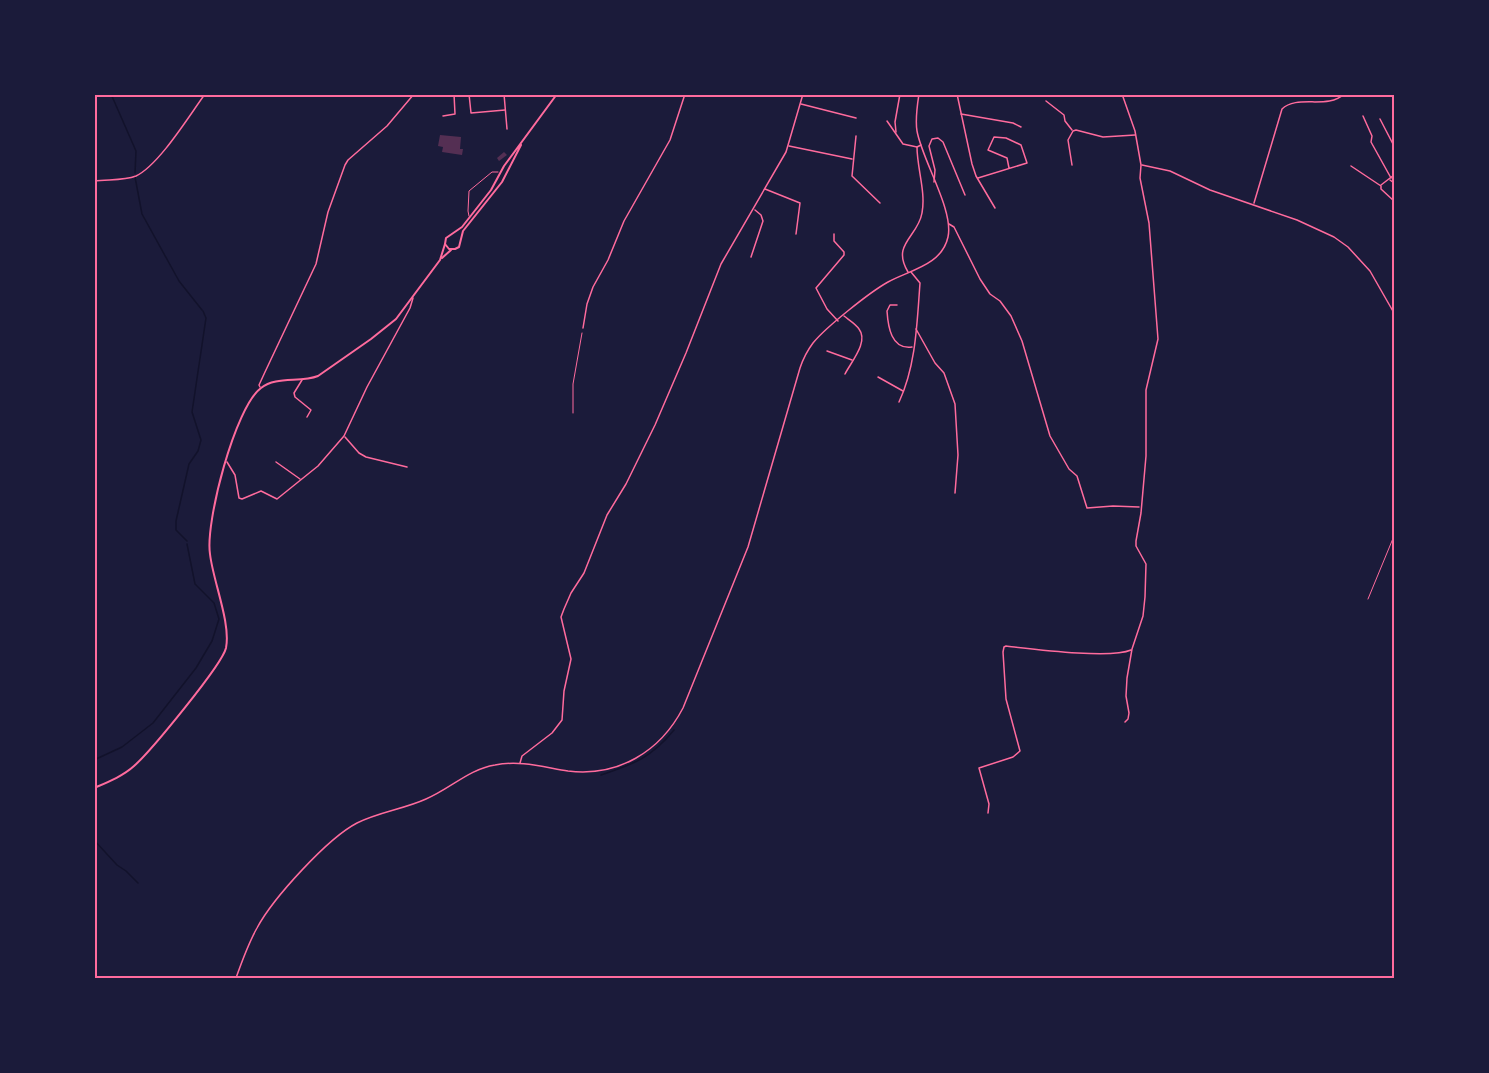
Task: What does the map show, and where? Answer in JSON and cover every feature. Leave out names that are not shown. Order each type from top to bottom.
[{"type":"main road","points":[[440,260],[446,238],[470,218],[557,94]]},
{"type":"main road","points":[[94,788],[120,776],[139,762],[213,671],[224,652],[227,635],[209,541],[226,461],[239,423],[250,401],[261,388],[275,381],[302,380],[318,376],[372,339],[396,319],[440,260],[459,246],[465,228],[504,179],[521,145]]},
{"type":"main road","points":[[453,234],[460,239]]},
{"type":"main road","points":[[445,244],[452,250]]},
{"type":"street","points":[[94,181],[123,179],[135,176],[144,170],[159,155],[205,94]]},
{"type":"street","points":[[261,388],[259,385],[315,264],[328,212],[345,165],[387,126],[414,94]]},
{"type":"street","points":[[443,116],[455,114],[454,94]]},
{"type":"street","points":[[469,94],[471,113],[505,110]]},
{"type":"street","points":[[504,94],[507,129]]},
{"type":"street","points":[[583,328],[587,304],[593,287],[608,260],[628,213],[670,140],[685,94]]},
{"type":"street","points":[[520,763],[522,756],[552,733],[562,720],[565,684],[571,660],[561,617],[564,609],[584,573],[607,515],[626,484],[655,425],[721,264],[788,146],[803,94]]},
{"type":"street","points":[[896,133],[895,122],[900,94]]},
{"type":"street","points":[[236,978],[250,942],[264,916],[337,836],[367,818],[429,799],[478,770],[492,765],[520,763],[581,772],[607,770],[630,762],[649,751],[671,729],[683,708],[748,547],[802,363],[812,344],[877,289],[925,265],[938,256],[946,244],[949,224],[921,145],[916,123],[919,94]]},
{"type":"street","points":[[957,94],[968,149],[978,178],[995,208]]},
{"type":"street","points":[[1122,94],[1136,135],[1141,165],[1140,178],[1149,223],[1158,339],[1146,390],[1146,456],[1136,541],[1136,546],[1146,564],[1145,597],[1143,616],[1132,649],[1126,689],[1129,713],[1125,722]]},
{"type":"street","points":[[1253,204],[1282,109],[1290,104],[1334,100],[1344,94]]},
{"type":"street","points":[[1046,101],[1064,115],[1065,122],[1073,131]]},
{"type":"street","points":[[800,104],[856,118]]},
{"type":"street","points":[[960,114],[1013,123],[1020,127]]},
{"type":"street","points":[[1363,116],[1372,136],[1371,142],[1390,179],[1395,183]]},
{"type":"street","points":[[1380,119],[1395,146]]},
{"type":"street","points":[[887,121],[903,144],[917,147],[921,145]]},
{"type":"street","points":[[1073,131],[1103,137],[1136,135]]},
{"type":"street","points":[[1072,165],[1068,140],[1073,131]]},
{"type":"street","points":[[856,136],[853,159],[854,179],[880,203]]},
{"type":"street","points":[[978,178],[1027,163],[1021,145],[1006,138],[994,137],[988,150],[1007,158],[1010,168]]},
{"type":"street","points":[[934,182],[935,170],[929,146],[932,139],[938,138],[943,142],[965,195]]},
{"type":"street","points":[[788,146],[853,159]]},
{"type":"street","points":[[899,402],[908,381],[920,283],[902,261],[902,251],[922,214],[917,147]]},
{"type":"street","points":[[1141,165],[1170,171],[1210,190],[1314,226],[1334,237],[1360,259],[1378,282],[1395,313]]},
{"type":"street","points":[[1351,166],[1381,186],[1381,189],[1395,201]]},
{"type":"street","points":[[1381,186],[1395,175]]},
{"type":"street","points":[[765,189],[800,203],[796,234]]},
{"type":"street","points":[[751,257],[763,221],[761,214],[753,209]]},
{"type":"street","points":[[949,224],[954,226],[981,281],[1011,316],[1022,341],[1050,436],[1069,469],[1077,476],[1087,508],[1113,506],[1141,508]]},
{"type":"street","points":[[834,234],[834,241],[844,255],[816,288],[827,309],[838,321]]},
{"type":"street","points":[[226,461],[235,475],[239,498],[242,499],[261,491],[277,499],[318,466],[344,436],[367,387],[411,308],[414,297]]},
{"type":"street","points":[[897,305],[890,305],[887,311],[892,336],[900,345],[913,346]]},
{"type":"street","points":[[844,316],[861,333],[861,345],[845,374]]},
{"type":"street","points":[[916,329],[934,363],[944,373],[955,404],[958,455],[955,493]]},
{"type":"street","points":[[827,351],[853,360]]},
{"type":"street","points":[[878,377],[904,392]]},
{"type":"street","points":[[302,380],[294,393],[311,410],[307,417]]},
{"type":"street","points":[[261,381],[266,385]]},
{"type":"street","points":[[344,436],[358,453],[366,457],[407,467]]},
{"type":"street","points":[[276,462],[301,480]]},
{"type":"street","points":[[988,813],[989,804],[979,768],[1013,757],[1020,751],[1006,699],[1004,647],[1102,653],[1117,653],[1132,649]]},
{"type":"lane","points":[[470,218],[469,191],[492,172],[500,173]]},
{"type":"path","points":[[573,413],[573,384],[583,328]]},
{"type":"path","points":[[1368,599],[1395,536]]},
{"type":"building","points":[[440,135],[461,137],[462,155],[442,152],[443,147],[438,146]]},
{"type":"building","points":[[504,152],[507,155],[499,161],[497,158]]},
{"type":"waterway","points":[[111,94],[136,151],[135,173]]},
{"type":"waterway","points":[[135,177],[142,214],[179,281],[202,310]]},
{"type":"waterway","points":[[187,541],[176,530],[176,521],[189,464],[198,451],[201,440],[192,412],[206,318],[203,311]]},
{"type":"waterway","points":[[94,760],[122,747],[153,723],[196,668],[212,641],[219,619],[214,603],[195,584],[187,544]]},
{"type":"waterway","points":[[601,775],[641,759],[666,740],[674,730]]},
{"type":"waterway","points":[[94,840],[117,865],[138,883]]}]
